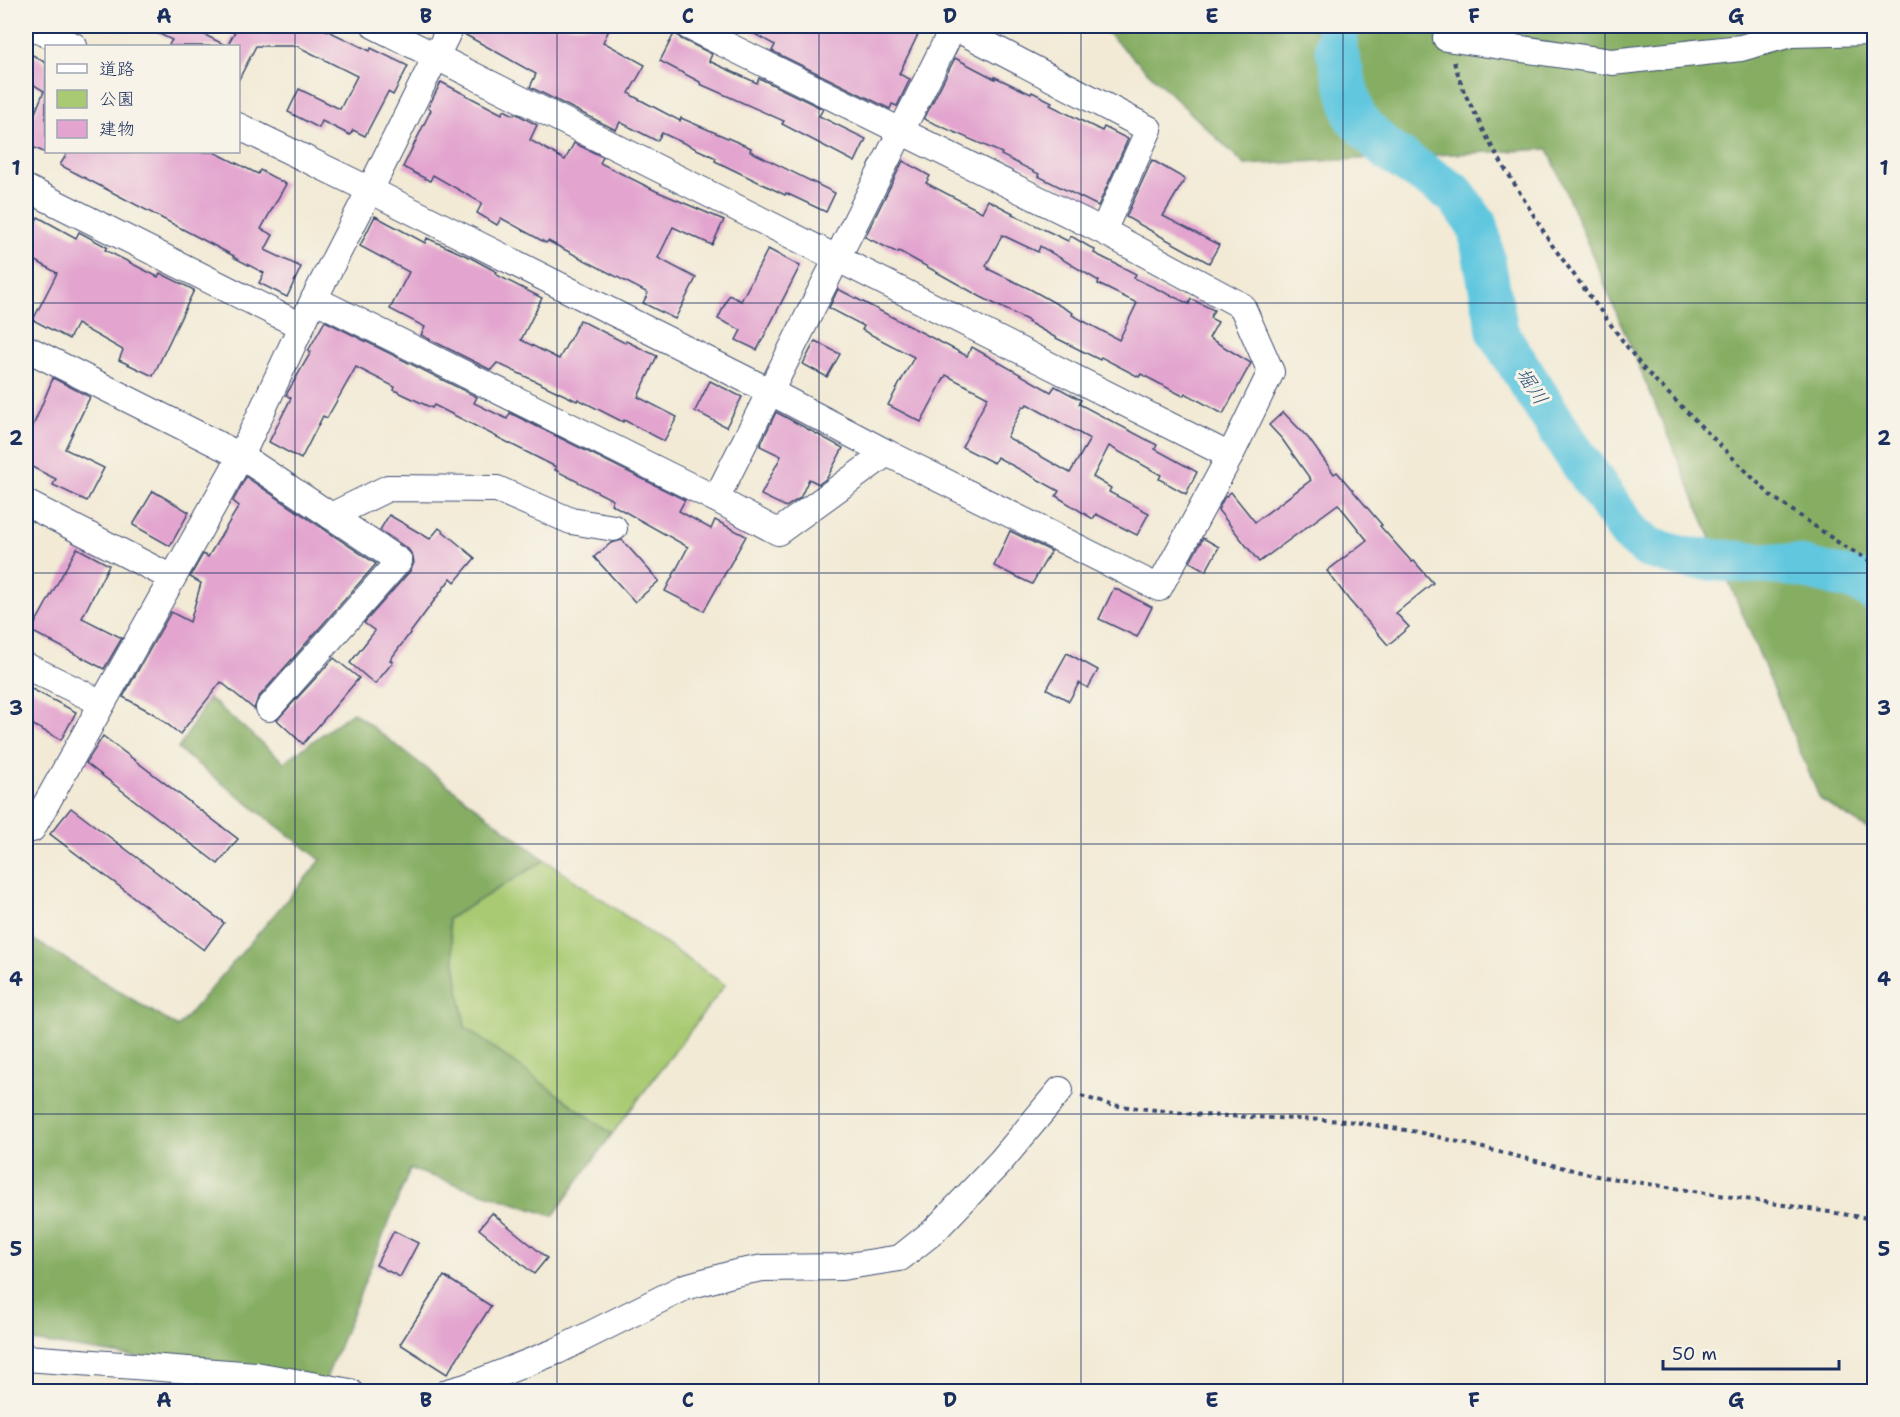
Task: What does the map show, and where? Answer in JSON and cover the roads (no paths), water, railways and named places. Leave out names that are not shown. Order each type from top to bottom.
[{"type":"street","points":[[30,26],[72,45]]},
{"type":"street","points":[[375,26],[1230,456]]},
{"type":"street","points":[[26,825],[32,828],[241,456],[314,299],[451,26]]},
{"type":"street","points":[[240,127],[370,190],[887,453],[1159,588],[1230,456],[1271,372],[1242,306],[1103,231],[688,26]]},
{"type":"street","points":[[716,499],[953,26],[1149,129],[1103,231]]},
{"type":"street","points":[[1446,38],[1612,62],[1741,48],[1791,34],[1875,32]]},
{"type":"street","points":[[26,188],[301,326]]},
{"type":"street","points":[[314,299],[778,532],[887,453]]},
{"type":"street","points":[[26,348],[241,456],[399,561],[269,708]]},
{"type":"street","points":[[331,516],[388,488],[497,489],[571,521],[614,528]]},
{"type":"street","points":[[26,504],[172,578]]},
{"type":"street","points":[[26,666],[102,703]]},
{"type":"street","points":[[448,1392],[466,1388],[557,1351],[685,1287],[763,1268],[842,1267],[900,1258],[934,1231],[1001,1161],[1060,1090]]},
{"type":"street","points":[[26,1358],[256,1375],[350,1392]]},
{"type":"waterway","name":"堀川","points":[[1338,26],[1336,48],[1355,118],[1387,150],[1455,194],[1478,227],[1498,333],[1572,450],[1629,532],[1649,548],[1686,558],[1797,566],[1859,581],[1874,591]]}]
